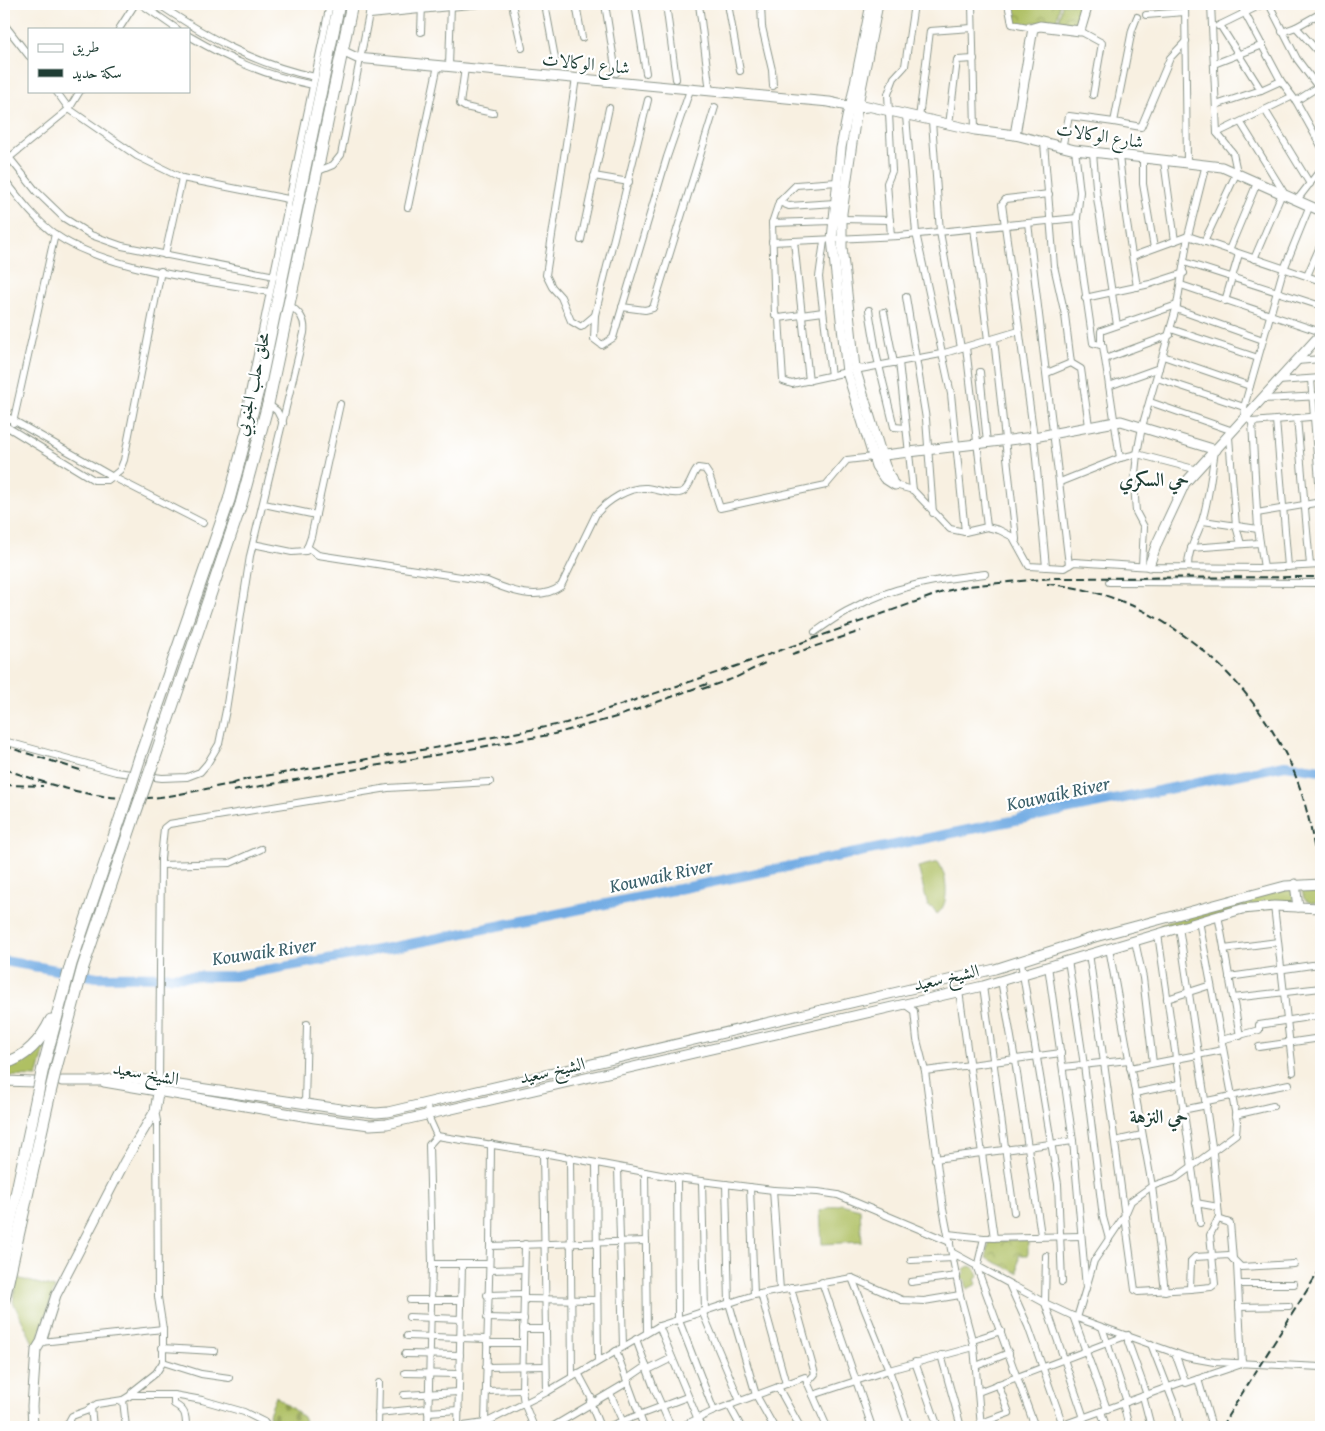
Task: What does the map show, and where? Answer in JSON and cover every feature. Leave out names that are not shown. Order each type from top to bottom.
[{"type":"highway","points":[[4,1251],[43,1068],[71,964],[229,500],[261,379],[277,277],[339,4]]},
{"type":"highway","name":"محلق حلب الجنوبي","points":[[4,1299],[56,1068],[77,989],[241,504],[268,404],[352,4]]},
{"type":"highway","points":[[4,1063],[22,1056],[46,1031],[65,986]]},
{"type":"main road","points":[[870,4],[833,240],[851,371],[877,456],[895,485]]},
{"type":"main road","points":[[837,220],[835,203],[837,182],[878,4]]},
{"type":"main road","points":[[1015,135],[1033,28],[1040,26],[1080,31],[1088,4]]},
{"type":"main road","name":"شارع الوكالات","points":[[342,51],[353,57],[362,58],[829,102],[868,108],[975,130],[1015,135],[1074,150],[1187,164],[1206,164],[1237,172],[1282,195],[1321,211]]},
{"type":"main road","points":[[1145,566],[1186,483],[1231,433],[1249,420],[1262,399],[1297,361],[1317,343],[1321,333]]},
{"type":"main road","points":[[877,456],[1055,434],[1113,422],[1129,422],[1216,450]]},
{"type":"main road","points":[[1295,884],[1298,907]]},
{"type":"main road","name":"الشيخ سعيد","points":[[159,1086],[376,1113],[427,1103],[893,994],[1021,962],[1095,937],[1295,884],[1321,884]]},
{"type":"main road","name":"الشيخ سعيد","points":[[62,1082],[99,1081],[125,1077],[159,1086],[370,1125],[428,1116],[983,986],[1242,909],[1274,906],[1321,908]]},
{"type":"main road","points":[[893,994],[900,1004]]},
{"type":"main road","points":[[4,1081],[34,1082]]},
{"type":"main road","points":[[33,1427],[36,1350],[41,1342],[56,1295],[124,1161],[155,1111],[159,1086]]},
{"type":"street","points":[[120,28],[135,4]]},
{"type":"street","points":[[142,4],[176,28]]},
{"type":"street","points":[[158,4],[242,54],[275,67],[315,77]]},
{"type":"street","points":[[243,422],[269,292],[277,277],[288,199],[330,4]]},
{"type":"street","points":[[316,172],[333,164],[341,155],[362,58],[371,4]]},
{"type":"street","points":[[370,14],[422,6],[480,4]]},
{"type":"street","points":[[512,4],[522,48]]},
{"type":"street","points":[[545,4],[555,58]]},
{"type":"street","points":[[576,4],[582,38]]},
{"type":"street","points":[[605,4],[616,73]]},
{"type":"street","points":[[635,4],[646,73]]},
{"type":"street","points":[[666,4],[676,79]]},
{"type":"street","points":[[699,4],[710,92]]},
{"type":"street","points":[[728,4],[740,72]]},
{"type":"street","points":[[761,4],[762,27],[772,70],[773,86]]},
{"type":"street","points":[[891,236],[887,183],[892,172],[888,94],[890,85],[905,66],[914,4]]},
{"type":"street","points":[[972,4],[975,130]]},
{"type":"street","points":[[1008,4],[1012,24],[1033,28]]},
{"type":"street","points":[[1185,4],[1187,164]]},
{"type":"street","points":[[1204,242],[1237,172],[1233,153],[1217,133],[1211,4]]},
{"type":"street","points":[[1240,4],[1246,12],[1281,81],[1321,146]]},
{"type":"street","points":[[1212,28],[1264,4]]},
{"type":"street","points":[[1217,133],[1265,110],[1320,89],[1297,59],[1269,4]]},
{"type":"street","points":[[449,66],[451,5]]},
{"type":"street","points":[[421,32],[422,6]]},
{"type":"street","points":[[1146,15],[1185,12]]},
{"type":"street","points":[[1282,32],[1296,27],[1321,13]]},
{"type":"street","points":[[1114,122],[1132,30],[1137,18]]},
{"type":"street","points":[[4,24],[28,55]]},
{"type":"street","points":[[1220,25],[1261,90]]},
{"type":"street","points":[[1296,27],[1321,55]]},
{"type":"street","points":[[919,118],[930,31],[972,28]]},
{"type":"street","points":[[1080,31],[1102,43],[1093,96]]},
{"type":"street","points":[[190,37],[250,68],[313,86]]},
{"type":"street","points":[[1062,148],[1069,116],[1141,127],[1170,58],[1186,41]]},
{"type":"street","points":[[1214,64],[1263,45]]},
{"type":"street","points":[[949,125],[956,60],[974,59]]},
{"type":"street","points":[[408,207],[438,65]]},
{"type":"street","points":[[465,68],[460,104],[493,114]]},
{"type":"street","points":[[576,78],[546,275],[552,287],[561,297],[571,321],[588,331],[602,345],[613,338],[667,157],[690,90]]},
{"type":"street","points":[[1216,105],[1261,90],[1281,81]]},
{"type":"street","points":[[57,92],[69,109],[136,156],[182,178],[288,199]]},
{"type":"street","points":[[6,160],[69,109],[79,92]]},
{"type":"street","points":[[594,339],[595,315],[648,100]]},
{"type":"street","points":[[622,307],[645,310],[653,308],[715,107]]},
{"type":"street","points":[[582,240],[609,108]]},
{"type":"street","points":[[1265,110],[1310,184]]},
{"type":"street","points":[[906,116],[916,233],[951,394],[965,532]]},
{"type":"street","points":[[932,121],[940,232],[963,348],[987,528]]},
{"type":"street","points":[[1241,123],[1283,191],[1254,259]]},
{"type":"street","points":[[1044,143],[1054,266],[1065,315],[1071,363]]},
{"type":"street","points":[[1074,150],[1080,192],[1077,218],[1085,298],[1091,340],[1095,345],[1100,344]]},
{"type":"street","points":[[4,151],[6,160],[36,191],[70,222],[91,235],[122,246],[277,277]]},
{"type":"street","points":[[1093,153],[1097,198],[1116,325]]},
{"type":"street","points":[[1119,156],[1137,287]]},
{"type":"street","points":[[1143,159],[1143,184],[1154,248]]},
{"type":"street","points":[[1164,161],[1174,241]]},
{"type":"street","points":[[1145,566],[1144,526],[1136,512],[1134,483],[1137,454],[1142,427],[1177,307],[1184,273],[1188,236],[1206,164]]},
{"type":"street","points":[[1297,200],[1310,184],[1319,177],[1321,169]]},
{"type":"street","points":[[594,176],[629,182]]},
{"type":"street","points":[[165,255],[182,178]]},
{"type":"street","points":[[4,179],[24,205],[55,234],[84,251],[118,262],[269,292]]},
{"type":"street","points":[[837,182],[796,185],[780,202],[772,223],[775,315],[779,318],[783,381],[792,384],[942,354],[1019,330]]},
{"type":"street","points":[[1229,250],[1257,183]]},
{"type":"street","points":[[1046,567],[1034,437],[1002,204],[1006,199],[1049,194]]},
{"type":"street","points":[[780,202],[789,206],[835,203]]},
{"type":"street","points":[[1264,568],[1258,529],[1249,420],[1244,407],[1276,293],[1310,206]]},
{"type":"street","points":[[772,242],[891,236],[1077,218]]},
{"type":"street","points":[[772,223],[890,220]]},
{"type":"street","points":[[1028,223],[1055,434],[1069,565]]},
{"type":"street","points":[[974,228],[1006,441],[1009,491],[1016,540],[1029,566],[1064,568],[1074,562],[1145,566],[1264,568],[1321,566]]},
{"type":"street","points":[[11,429],[55,234]]},
{"type":"street","points":[[1133,256],[1188,236],[1321,281]]},
{"type":"street","points":[[831,376],[819,277],[833,240]]},
{"type":"street","points":[[794,242],[809,381]]},
{"type":"street","points":[[1307,276],[1321,244]]},
{"type":"street","points":[[1225,301],[1239,254]]},
{"type":"street","points":[[1184,262],[1321,306]]},
{"type":"street","points":[[4,425],[94,480],[104,482],[120,470],[124,460],[161,271]]},
{"type":"street","points":[[1085,298],[1137,287],[1184,273]]},
{"type":"street","points":[[1181,285],[1321,333]]},
{"type":"street","points":[[906,297],[930,450],[932,513]]},
{"type":"street","points":[[4,741],[116,772],[162,778],[187,777],[200,772],[219,744],[253,544],[305,326],[302,316],[288,304]]},
{"type":"street","points":[[1120,458],[1113,422],[1105,359],[1100,344],[1101,331],[1177,307],[1263,340]]},
{"type":"street","points":[[869,310],[879,366],[894,427],[906,428]]},
{"type":"street","points":[[779,318],[823,312]]},
{"type":"street","points":[[884,312],[896,362],[913,490],[932,513],[950,529],[965,532],[987,528],[999,530],[1016,540]]},
{"type":"street","points":[[581,326],[590,321],[595,315]]},
{"type":"street","points":[[1105,359],[1170,332],[1258,358]]},
{"type":"street","points":[[1163,356],[1250,386]]},
{"type":"street","points":[[1297,361],[1321,359]]},
{"type":"street","points":[[1047,373],[1071,363]]},
{"type":"street","points":[[1071,363],[1081,369],[1089,426]]},
{"type":"street","points":[[1108,386],[1159,368]]},
{"type":"street","points":[[980,372],[987,443]]},
{"type":"street","points":[[1157,378],[1244,407]]},
{"type":"street","points":[[1277,382],[1321,378]]},
{"type":"street","points":[[1311,379],[1318,416],[1321,507]]},
{"type":"street","points":[[1262,399],[1321,396]]},
{"type":"street","points":[[1150,402],[1231,433],[1236,526],[1240,544]]},
{"type":"street","points":[[268,404],[277,411],[283,423]]},
{"type":"street","points":[[253,544],[300,553],[306,552],[340,404]]},
{"type":"street","points":[[4,415],[113,476],[203,523]]},
{"type":"street","points":[[1249,420],[1276,420],[1318,416]]},
{"type":"street","points":[[1298,418],[1303,505],[1310,565]]},
{"type":"street","points":[[1276,420],[1288,567]]},
{"type":"street","points":[[1188,566],[1188,554],[1203,521],[1216,450]]},
{"type":"street","points":[[1060,482],[1120,458],[1137,454],[1198,470]]},
{"type":"street","points":[[308,547],[318,555],[487,581],[507,590],[542,595],[552,592],[560,586],[596,514],[604,505],[629,491],[644,488],[678,494],[686,490],[694,472],[698,468],[705,469],[709,475],[720,508],[826,485],[847,460],[877,456]]},
{"type":"street","points":[[895,485],[913,490]]},
{"type":"street","points":[[1257,513],[1321,503]]},
{"type":"street","points":[[264,504],[316,515]]},
{"type":"street","points":[[1203,521],[1258,529]]},
{"type":"street","points":[[1191,548],[1260,543]]},
{"type":"street","points":[[815,632],[850,609],[877,596],[920,584],[985,574]]},
{"type":"street","points":[[1109,582],[1321,583]]},
{"type":"street","points":[[159,1086],[161,865],[164,828],[169,824],[388,788],[490,782]]},
{"type":"street","points":[[161,865],[230,864],[261,849]]},
{"type":"street","points":[[1274,906],[1294,1072]]},
{"type":"street","points":[[1218,915],[1240,1036]]},
{"type":"street","points":[[1106,1427],[1104,1410],[1075,1317],[1094,1261],[1126,1215],[1132,1201],[1152,1186],[1176,1178],[1213,1153],[1236,1134],[1232,1096],[1199,921]]},
{"type":"street","points":[[1089,953],[1135,1290],[1138,1292],[1166,1291],[1214,1286],[1210,1235],[1218,1219],[1218,1208],[1213,1153],[1207,1103],[1178,927]]},
{"type":"street","points":[[1158,934],[1190,1168],[1200,1223]]},
{"type":"street","points":[[1135,941],[1143,978],[1153,1063]]},
{"type":"street","points":[[1224,949],[1278,942]]},
{"type":"street","points":[[1109,948],[1152,1186],[1166,1291]]},
{"type":"street","points":[[1068,960],[1084,1065],[1103,1217],[1110,1239]]},
{"type":"street","points":[[1021,962],[1058,1184],[1062,1282]]},
{"type":"street","points":[[1229,977],[1319,964]]},
{"type":"street","points":[[1048,966],[1074,1141],[1086,1288]]},
{"type":"street","points":[[1001,980],[1016,1060],[1041,1235]]},
{"type":"street","points":[[1167,999],[1211,985]]},
{"type":"street","points":[[983,986],[1014,1212]]},
{"type":"street","points":[[1233,998],[1284,994],[1321,988]]},
{"type":"street","points":[[959,991],[994,1238]]},
{"type":"street","points":[[900,1004],[914,1011],[917,1040],[925,1072],[935,1159],[948,1234],[960,1296],[974,1344],[981,1425],[1009,1413],[998,1384]]},
{"type":"street","points":[[1221,1040],[1259,1030],[1259,1025],[1288,1022],[1321,1015]]},
{"type":"street","points":[[304,1104],[307,1024]]},
{"type":"street","points":[[1259,1047],[1321,1038]]},
{"type":"street","points":[[1130,1068],[1223,1050]]},
{"type":"street","points":[[925,1072],[1061,1053]]},
{"type":"street","points":[[1063,1067],[1105,1061],[1129,1060]]},
{"type":"street","points":[[1135,1093],[1179,1084]]},
{"type":"street","points":[[1182,1110],[1232,1096],[1289,1084]]},
{"type":"street","points":[[427,1103],[428,1116],[437,1136]]},
{"type":"street","points":[[1235,1115],[1273,1106]]},
{"type":"street","points":[[132,1395],[132,1392],[160,1369],[163,1362],[163,1329],[158,1297],[157,1120],[155,1111]]},
{"type":"street","points":[[1116,1141],[1142,1134]]},
{"type":"street","points":[[437,1136],[543,1152],[677,1178],[773,1190],[838,1195],[950,1242]]},
{"type":"street","points":[[428,1427],[432,1264],[430,1145],[437,1136]]},
{"type":"street","points":[[935,1159],[1074,1141]]},
{"type":"street","points":[[481,1425],[486,1391],[491,1144]]},
{"type":"street","points":[[543,1152],[547,1392]]},
{"type":"street","points":[[570,1157],[575,1375],[591,1402],[600,1427]]},
{"type":"street","points":[[596,1163],[598,1360]]},
{"type":"street","points":[[618,1168],[623,1346]]},
{"type":"street","points":[[645,1172],[647,1332]]},
{"type":"street","points":[[677,1178],[678,1318],[714,1411]]},
{"type":"street","points":[[702,1181],[703,1311],[740,1401]]},
{"type":"street","points":[[726,1184],[729,1303],[756,1395],[774,1427]]},
{"type":"street","points":[[750,1187],[757,1294],[786,1384]]},
{"type":"street","points":[[773,1190],[780,1290]]},
{"type":"street","points":[[1196,1204],[1218,1208]]},
{"type":"street","points":[[1218,1219],[1230,1223],[1238,1284],[1242,1364]]},
{"type":"street","points":[[948,1234],[984,1238],[1028,1238],[1041,1235],[1081,1236]]},
{"type":"street","points":[[984,1238],[977,1268],[1035,1427]]},
{"type":"street","points":[[490,1246],[646,1241]]},
{"type":"street","points":[[525,1244],[522,1390],[524,1403],[534,1427]]},
{"type":"street","points":[[1190,1289],[1192,1258],[1229,1254],[1241,1266],[1294,1264]]},
{"type":"street","points":[[911,1260],[953,1256],[1075,1317],[1174,1353],[1214,1362],[1321,1367]]},
{"type":"street","points":[[1046,1256],[1045,1303],[1084,1427]]},
{"type":"street","points":[[432,1264],[462,1264],[524,1270]]},
{"type":"street","points":[[462,1264],[457,1427],[481,1425],[547,1392],[598,1360],[659,1326],[678,1318],[757,1294],[852,1278],[902,1300],[924,1301],[960,1296]]},
{"type":"street","points":[[911,1282],[957,1276]]},
{"type":"street","points":[[852,1278],[889,1370],[909,1427]]},
{"type":"street","points":[[822,1282],[872,1427]]},
{"type":"street","points":[[1238,1284],[1294,1284]]},
{"type":"street","points":[[1010,1286],[1042,1366],[1063,1426],[1185,1381],[1186,1383],[1242,1364]]},
{"type":"street","points":[[791,1288],[815,1374],[807,1383]]},
{"type":"street","points":[[487,1295],[598,1300]]},
{"type":"street","points":[[410,1300],[461,1300]]},
{"type":"street","points":[[1239,1307],[1289,1306]]},
{"type":"street","points":[[409,1317],[460,1318]]},
{"type":"street","points":[[487,1318],[524,1319]]},
{"type":"street","points":[[659,1326],[701,1427]]},
{"type":"street","points":[[1102,1327],[1125,1403],[1129,1427]]},
{"type":"street","points":[[41,1342],[163,1329]]},
{"type":"street","points":[[523,1329],[546,1329]]},
{"type":"street","points":[[813,1395],[974,1344],[1001,1330]]},
{"type":"street","points":[[978,1392],[1042,1366],[1086,1352],[1128,1335]]},
{"type":"street","points":[[1128,1335],[1128,1342],[1145,1395],[1151,1427]]},
{"type":"street","points":[[407,1336],[523,1343]]},
{"type":"street","points":[[636,1339],[671,1427]]},
{"type":"street","points":[[1151,1344],[1177,1412],[1180,1427]]},
{"type":"street","points":[[162,1348],[214,1352]]},
{"type":"street","points":[[616,1351],[644,1427]]},
{"type":"street","points":[[976,1366],[1009,1353]]},
{"type":"street","points":[[1174,1353],[1185,1381]]},
{"type":"street","points":[[405,1354],[460,1355]]},
{"type":"street","points":[[941,1355],[961,1427]]},
{"type":"street","points":[[554,1427],[647,1368],[672,1358]]},
{"type":"street","points":[[163,1362],[201,1374],[229,1378]]},
{"type":"street","points":[[915,1362],[938,1427]]},
{"type":"street","points":[[486,1367],[546,1366]]},
{"type":"street","points":[[404,1372],[459,1374]]},
{"type":"street","points":[[680,1427],[714,1411],[805,1377],[827,1427]]},
{"type":"street","points":[[1198,1378],[1212,1427]]},
{"type":"street","points":[[378,1427],[379,1383]]},
{"type":"street","points":[[778,1387],[800,1427]]},
{"type":"street","points":[[486,1391],[522,1390]]},
{"type":"street","points":[[404,1395],[459,1392]]},
{"type":"street","points":[[610,1393],[624,1424]]},
{"type":"street","points":[[66,1427],[72,1416],[97,1404],[123,1400],[132,1395],[174,1395],[202,1400],[244,1412],[264,1422],[268,1427]]},
{"type":"street","points":[[174,1395],[174,1404],[183,1409],[186,1415],[186,1427]]},
{"type":"street","points":[[607,1427],[624,1424],[639,1414],[687,1396]]},
{"type":"street","points":[[123,1400],[126,1427]]},
{"type":"street","points":[[729,1406],[741,1427]]},
{"type":"street","points":[[91,1408],[93,1427]]},
{"type":"street","points":[[378,1413],[459,1410]]},
{"type":"green space","points":[[1012,4],[1060,4],[1056,24],[1032,22],[1029,26],[1014,22]]},
{"type":"green space","points":[[1062,4],[1084,4],[1081,26],[1076,28],[1058,25]]},
{"type":"green space","points":[[938,862],[944,874],[946,896],[937,914],[933,908],[928,906],[918,867]]},
{"type":"green space","points":[[1301,888],[1318,888],[1319,903],[1310,903],[1304,899]]},
{"type":"green space","points":[[1285,889],[1292,889],[1295,903],[1162,930],[1160,924]]},
{"type":"green space","points":[[50,1032],[37,1077],[4,1076],[4,1068]]},
{"type":"green space","points":[[841,1204],[860,1209],[862,1242],[822,1244],[820,1211]]},
{"type":"green space","points":[[990,1240],[1028,1240],[1028,1255],[1019,1255],[1018,1273],[986,1258]]},
{"type":"green space","points":[[969,1266],[975,1268],[978,1277],[975,1279],[977,1284],[967,1289],[965,1279],[961,1280],[961,1277],[964,1274],[964,1269]]},
{"type":"green space","points":[[17,1278],[55,1288],[35,1347],[13,1302]]},
{"type":"green space","points":[[276,1396],[303,1417],[307,1427],[272,1427],[269,1414]]},
{"type":"waterway","name":"Kouwaik River","points":[[4,961],[97,977],[234,976],[405,945],[1285,765],[1321,770]]},
{"type":"railway","points":[[231,784],[247,779],[446,746],[566,723],[731,668],[946,591],[967,586],[1053,578],[1321,577]]},
{"type":"railway","points":[[1047,584],[1085,590],[1122,601],[1156,618],[1188,638],[1217,663],[1243,691],[1267,722],[1294,771],[1310,823],[1321,894]]},
{"type":"railway","points":[[792,654],[861,631]]},
{"type":"railway","points":[[702,689],[735,678],[765,663]]},
{"type":"railway","points":[[233,791],[554,734],[616,717],[707,684]]},
{"type":"railway","points":[[4,746],[80,770]]},
{"type":"railway","points":[[4,769],[80,792],[119,798],[160,797],[238,783]]},
{"type":"railway","points":[[4,785],[43,786]]},
{"type":"railway","points":[[1221,1427],[1321,1268]]},
{"type":"district","name":"حي السكري","points":[[1154,479]]},
{"type":"district","name":"حي النزهة","points":[[1159,1116]]}]
